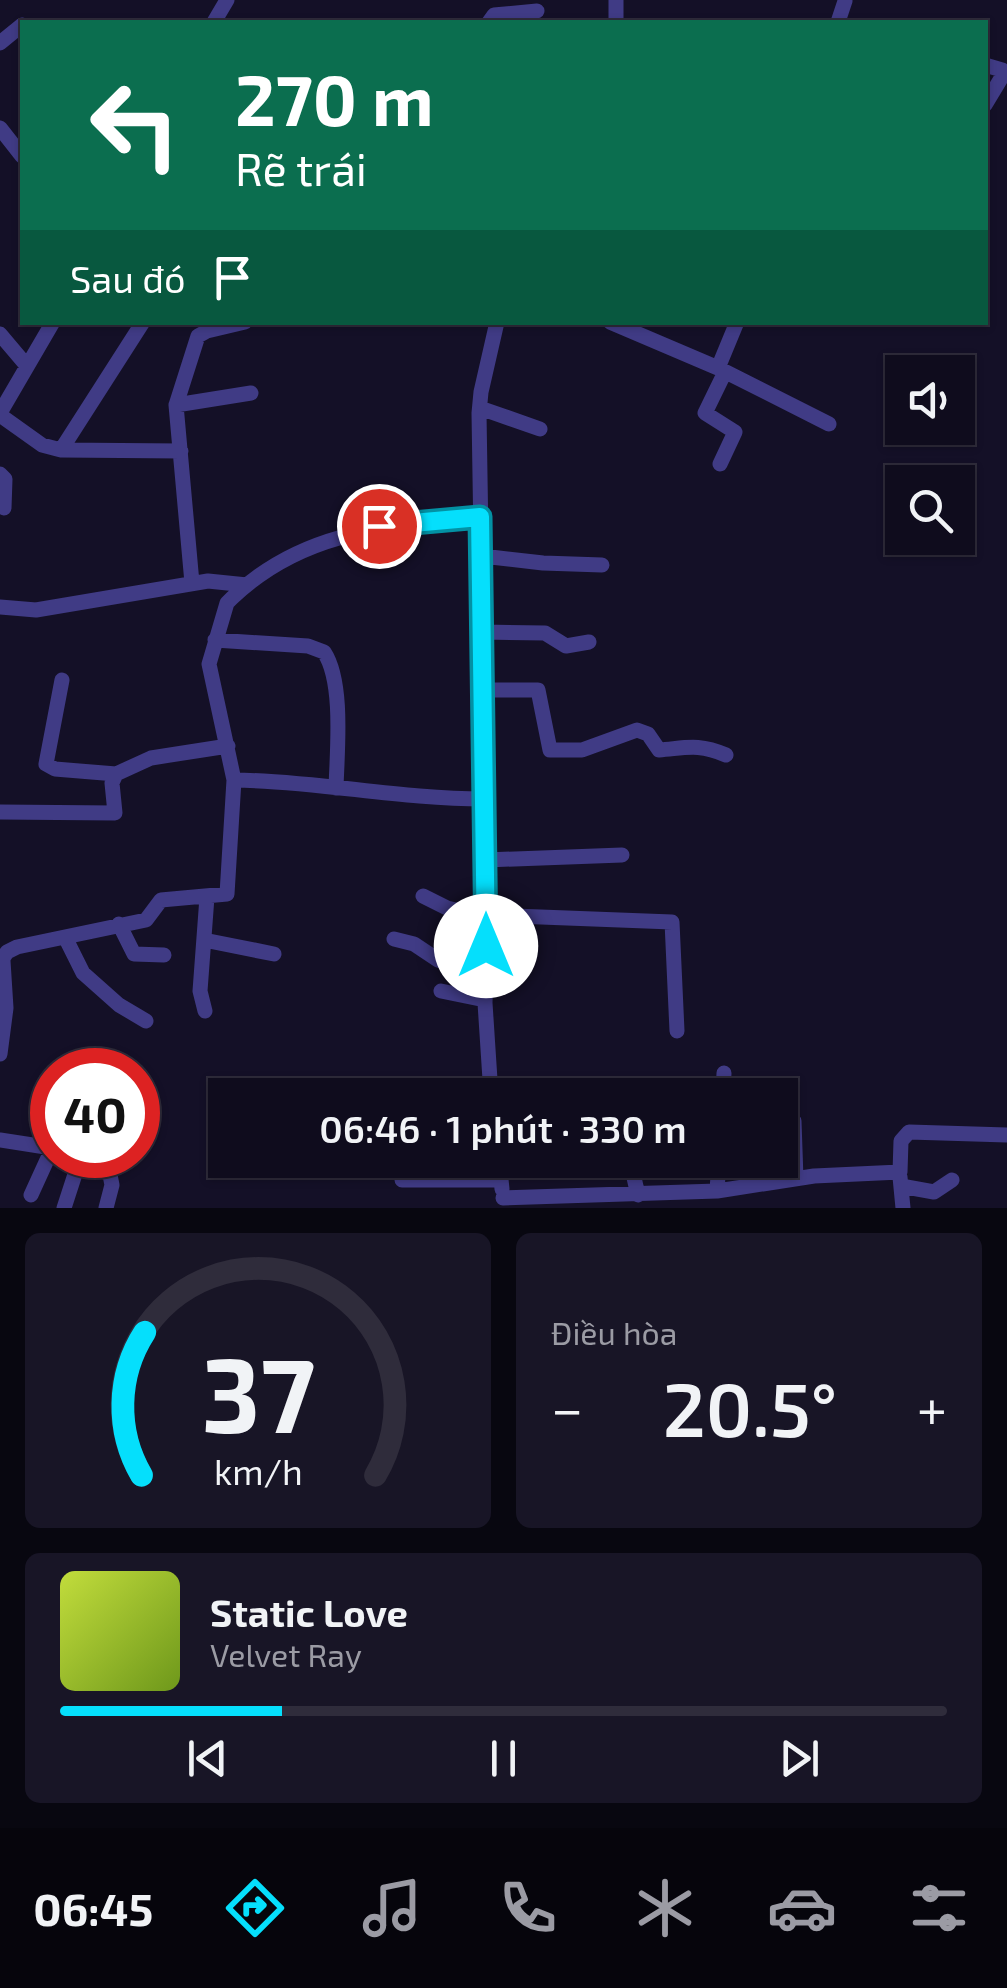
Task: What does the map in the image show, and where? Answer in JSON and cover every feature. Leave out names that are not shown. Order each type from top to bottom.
[{"type":"street","points":[[206,0],[226,3]]},
{"type":"street","points":[[498,12],[537,11]]},
{"type":"street","points":[[0,42],[20,27]]},
{"type":"street","points":[[988,66],[1002,70],[1003,75],[988,100]]},
{"type":"street","points":[[0,128],[20,153]]},
{"type":"street","points":[[51,325],[0,414],[42,444],[61,450],[181,451]]},
{"type":"street","points":[[61,450],[141,325]]},
{"type":"street","points":[[192,584],[176,404],[198,336],[231,325]]},
{"type":"street","points":[[490,1078],[485,1000],[480,408],[496,325]]},
{"type":"street","points":[[617,325],[828,424]]},
{"type":"street","points":[[720,464],[736,432],[705,413],[735,325]]},
{"type":"street","points":[[0,334],[28,366]]},
{"type":"street","points":[[176,404],[250,393]]},
{"type":"street","points":[[480,408],[540,429]]},
{"type":"street","points":[[0,474],[4,479],[4,508]]},
{"type":"street","points":[[0,1054],[6,1008],[1,962],[7,952],[146,920],[161,900],[224,896],[229,891],[234,780],[208,664],[227,604],[297,552],[338,536],[379,526],[480,517]]},
{"type":"street","points":[[482,556],[543,564],[602,565]]},
{"type":"street","points":[[0,607],[36,610],[222,581],[247,586]]},
{"type":"street","points":[[483,632],[546,633],[566,646],[590,642]]},
{"type":"street","points":[[215,640],[308,646],[324,652],[332,668],[336,710],[336,788]]},
{"type":"street","points":[[62,680],[46,764],[55,768],[116,774],[152,758],[228,746]]},
{"type":"street","points":[[484,690],[538,690],[550,750],[582,750],[637,730],[648,734],[658,750],[692,746],[726,756]]},
{"type":"street","points":[[0,812],[115,812],[112,783],[116,774]]},
{"type":"street","points":[[234,780],[284,781],[407,798],[484,800]]},
{"type":"street","points":[[486,860],[622,856]]},
{"type":"street","points":[[423,896],[447,908],[487,916],[672,922],[677,1031]]},
{"type":"street","points":[[206,1010],[200,991],[208,897]]},
{"type":"street","points":[[119,924],[134,954],[164,955]]},
{"type":"street","points":[[66,937],[83,973],[118,1006],[146,1021]]},
{"type":"street","points":[[394,939],[414,944],[438,960],[485,974]]},
{"type":"street","points":[[204,940],[274,954]]},
{"type":"street","points":[[442,990],[485,1000]]},
{"type":"street","points":[[724,1074],[724,1078]]},
{"type":"street","points":[[903,1208],[901,1141],[910,1132],[1007,1134]]},
{"type":"street","points":[[0,1140],[30,1145]]},
{"type":"street","points":[[31,1195],[39,1178]]},
{"type":"street","points":[[64,1208],[74,1178]]},
{"type":"street","points":[[106,1208],[111,1178]]},
{"type":"street","points":[[717,1191],[718,1178]]},
{"type":"street","points":[[402,1180],[502,1180],[504,1203],[687,1201],[717,1191],[796,1179],[900,1179],[934,1192],[952,1180]]},
{"type":"street","points":[[736,1189],[738,1208]]},
{"type":"route","points":[[379,526],[480,517],[486,946]]}]
